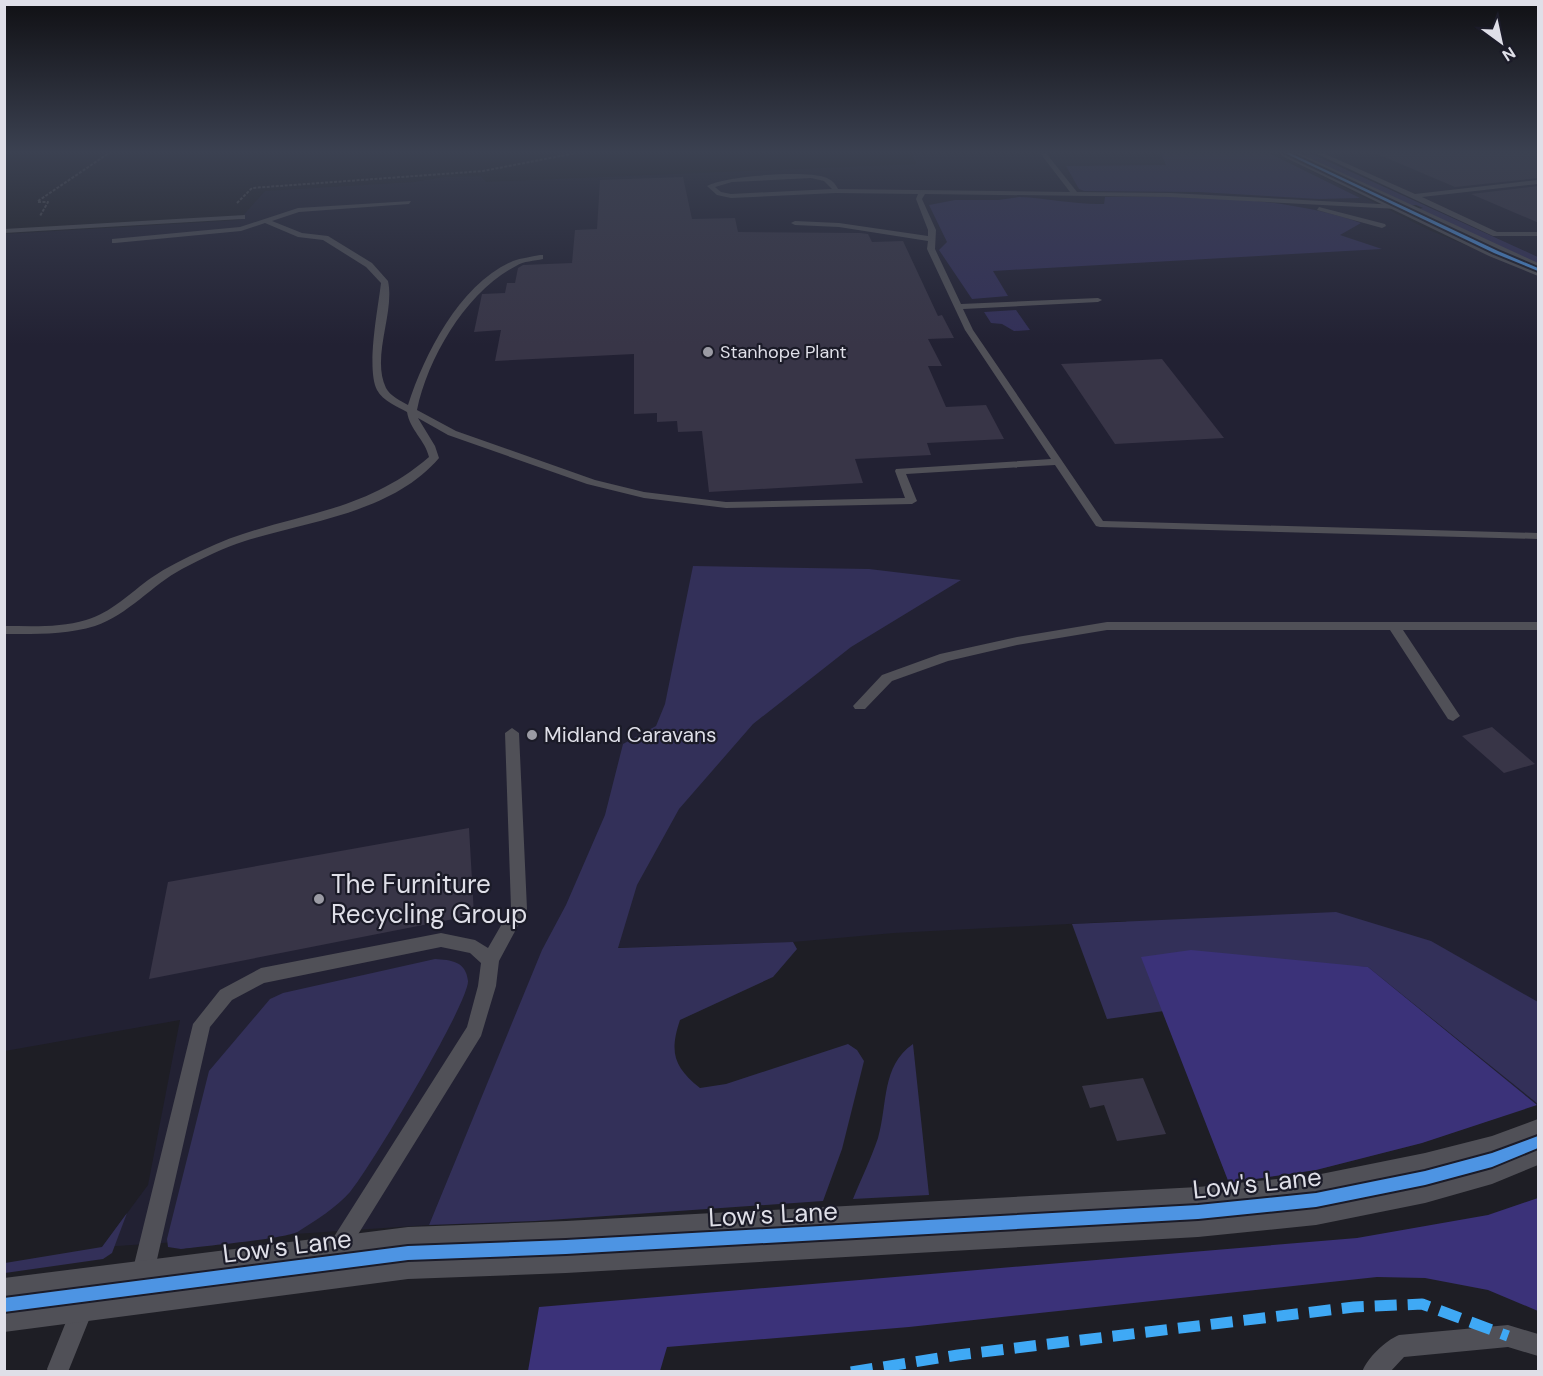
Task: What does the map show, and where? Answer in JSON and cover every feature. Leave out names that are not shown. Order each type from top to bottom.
[{"type":"street","points":[[1421,217],[1539,270]]},
{"type":"street","name":"Low's Lane","points":[[4,1305],[90,1292],[408,1253],[566,1247],[1186,1212],[1316,1200],[1425,1178],[1492,1160],[1539,1142]]},
{"type":"lane","points":[[4,231],[238,217]]},
{"type":"lane","points":[[115,241],[241,230],[277,217]]},
{"type":"lane","points":[[927,217],[932,230],[931,249],[969,330],[1100,524],[1539,536]]},
{"type":"lane","points":[[1349,217],[1382,226]]},
{"type":"lane","points":[[1460,217],[1496,234],[1539,234]]},
{"type":"lane","points":[[266,221],[301,235],[325,238],[369,265],[385,283],[377,364],[382,390],[394,401],[452,433],[591,482],[644,495],[726,505],[912,501],[900,471],[1058,462]]},
{"type":"lane","points":[[795,224],[839,225],[932,239]]},
{"type":"lane","points":[[4,630],[56,630],[93,622],[112,612],[172,570],[218,547],[323,517],[392,487],[434,458],[433,451],[414,423],[412,411],[423,376],[442,337],[468,302],[485,284],[514,263],[540,257]]},
{"type":"lane","points":[[959,307],[1098,300]]},
{"type":"lane","points":[[860,706],[886,678],[945,657],[1017,641],[1107,626],[1539,626]]},
{"type":"lane","points":[[1394,626],[1453,716]]},
{"type":"lane","points":[[329,1262],[475,1030],[488,986],[490,960],[519,909],[512,733]]},
{"type":"lane","points":[[141,1286],[202,1024],[226,995],[261,976],[441,940],[475,947],[490,960]]},
{"type":"lane","points":[[58,1369],[90,1292]]},
{"type":"lane","points":[[1373,1371],[1399,1346],[1508,1336],[1539,1345]]},
{"type":"shaded area","points":[[241,217],[1404,217],[1538,275],[1538,1104],[1422,1143],[1316,1170],[1229,1183],[1164,1012],[1126,921],[894,933],[793,942],[543,950],[429,1225],[102,1247],[148,1185],[180,1020],[5,1051],[5,234],[239,220]]},
{"type":"shaded area","points":[[935,217],[1341,217],[1361,223],[1340,235],[1382,249],[993,271],[1008,296],[972,299],[939,250],[947,242]]},
{"type":"shaded area","points":[[1429,217],[1451,217],[1538,257],[1538,266]]},
{"type":"shaded area","points":[[1451,217],[1538,217],[1538,257]]},
{"type":"shaded area","points":[[1016,310],[1030,330],[1014,331],[1002,324],[991,323],[984,312]]},
{"type":"shaded area","points":[[693,566],[869,569],[961,580],[851,647],[753,724],[679,809],[637,885],[618,948],[793,942],[797,949],[773,977],[680,1020],[675,1050],[679,1066],[700,1088],[726,1084],[848,1044],[857,1050],[864,1061],[842,1149],[823,1201],[535,1221],[429,1225],[542,950],[566,905],[605,815],[623,744],[656,726],[665,704]]},
{"type":"shaded area","points":[[1336,912],[1431,941],[1538,1002],[1538,1104],[1368,967],[1142,957],[1164,1011],[1107,1019],[1072,924]]},
{"type":"shaded area","points":[[1191,950],[1368,967],[1537,1105],[1422,1143],[1316,1170],[1229,1183],[1141,957]]},
{"type":"shaded area","points":[[435,959],[452,961],[464,969],[468,981],[464,995],[436,1052],[377,1153],[350,1192],[326,1213],[291,1234],[181,1249],[168,1247],[167,1239],[209,1071],[270,999],[283,993]]},
{"type":"shaded area","points":[[913,1044],[929,1195],[853,1199],[878,1138],[890,1074],[895,1063]]},
{"type":"shaded area","points":[[1538,1198],[1538,1311],[1488,1290],[1425,1278],[1377,1277],[909,1327],[667,1347],[660,1371],[528,1371],[539,1307],[1357,1238],[1488,1215]]},
{"type":"shaded area","points":[[127,1213],[112,1253],[103,1259],[5,1273],[5,1263],[102,1247]]},
{"type":"building","name":"Stanhope Plant","points":[[598,217],[735,218],[738,232],[860,233],[868,234],[872,242],[903,241],[938,316],[942,315],[954,338],[928,339],[942,366],[928,366],[946,407],[986,405],[1004,439],[927,443],[931,455],[855,459],[863,483],[709,492],[702,431],[678,432],[677,421],[657,422],[657,413],[634,414],[634,354],[495,361],[501,330],[474,332],[482,294],[505,293],[507,283],[515,283],[518,268],[523,265],[572,263],[575,230],[597,229]]},
{"type":"building","points":[[1525,217],[1539,217],[1539,223]]},
{"type":"building","points":[[1162,359],[1224,438],[1115,444],[1061,364]]},
{"type":"building","points":[[1492,727],[1535,764],[1504,773],[1462,736]]},
{"type":"building","name":"The Furniture Recycling Group","points":[[469,828],[474,915],[149,979],[168,882]]},
{"type":"building","points":[[1143,1078],[1166,1134],[1117,1141],[1104,1105],[1090,1108],[1082,1086]]},
{"type":"marked path","points":[[851,1372],[958,1355],[1354,1307],[1422,1304],[1508,1336]]},
{"type":"cycle path","points":[[1423,217],[1538,270]]},
{"type":"cycle path","points":[[4,1305],[408,1253],[566,1247],[1198,1212],[1316,1200],[1425,1178],[1492,1160],[1538,1142]]},
{"type":"place","name":"Stanhope Plant","points":[[708,352]]},
{"type":"place","name":"Midland Caravans","points":[[532,735]]},
{"type":"place","name":"The Furniture Recycling Group","points":[[319,899]]}]
